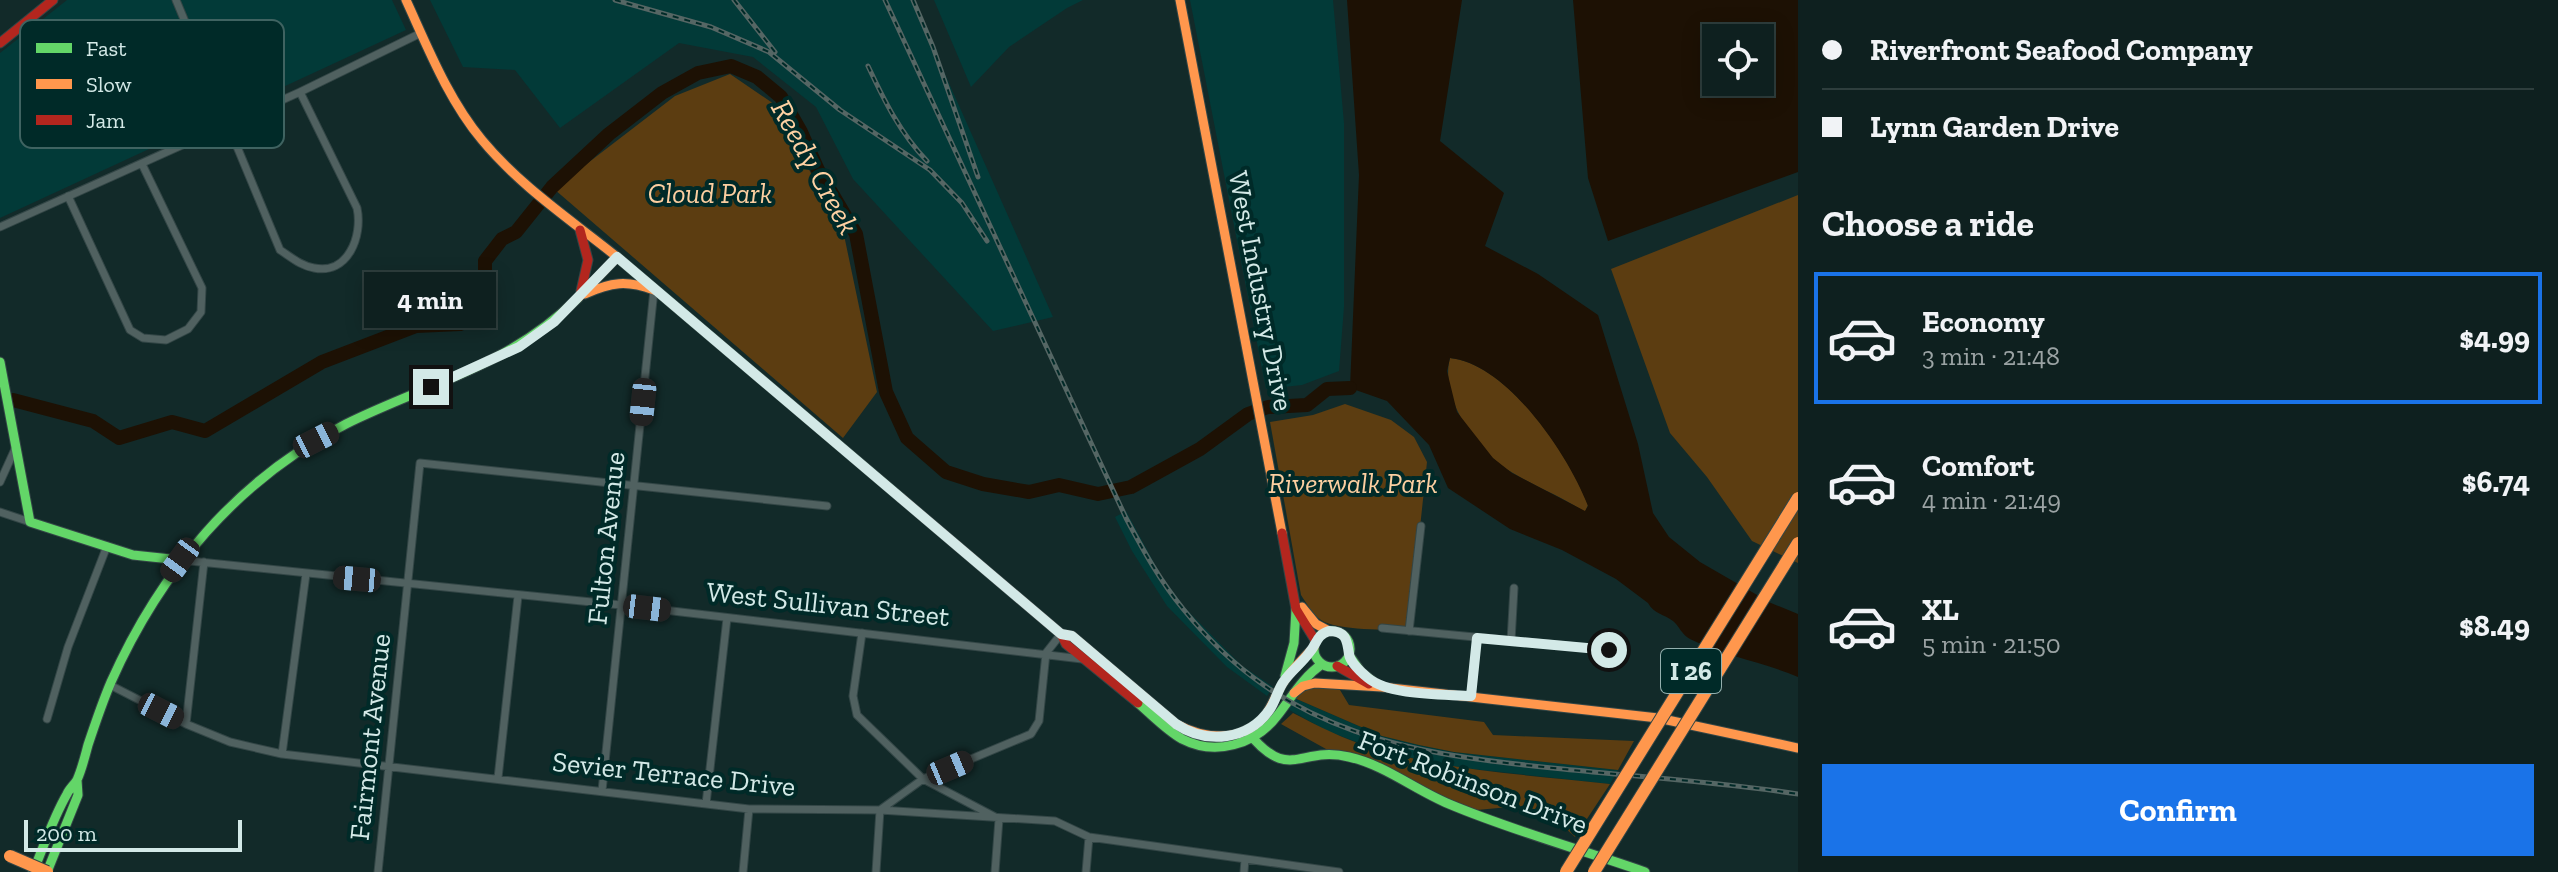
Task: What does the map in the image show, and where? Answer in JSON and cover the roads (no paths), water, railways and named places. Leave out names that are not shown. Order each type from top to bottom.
[{"type":"main road","points":[[28,20],[53,0]]},
{"type":"main road","points":[[406,0],[463,115],[483,142],[528,184],[1180,738],[1213,748],[1236,745],[1274,720],[1306,675],[1322,664],[1337,666],[1379,687]]},
{"type":"main road","name":"West Industry Drive","points":[[1180,0],[1292,592],[1296,609],[1314,644]]},
{"type":"main road","points":[[0,43],[20,27]]},
{"type":"main road","points":[[578,224],[587,243],[589,262],[580,297]]},
{"type":"main road","points":[[33,872],[67,793],[77,780],[110,685],[154,595],[180,560],[231,505],[288,458],[347,425],[519,347],[554,322],[617,257]]},
{"type":"main road","points":[[580,297],[615,280],[634,282],[654,290]]},
{"type":"main road","points":[[0,362],[30,522]]},
{"type":"main road","name":"I 26","points":[[1583,844],[1798,498]]},
{"type":"main road","name":"West Sullivan Street","points":[[30,522],[133,555],[180,560]]},
{"type":"main road","name":"I 26","points":[[1594,872],[1798,543]]},
{"type":"main road","name":"West Industry Drive","points":[[1292,592],[1316,624],[1329,631]]},
{"type":"main road","points":[[1061,634],[1072,636],[1186,731],[1218,737],[1249,735],[1269,711],[1284,681],[1294,643],[1296,609]]},
{"type":"main road","points":[[1284,681],[1314,644],[1329,631],[1344,635],[1350,647],[1345,662],[1337,666]]},
{"type":"main road","points":[[1314,644],[1314,654],[1322,664]]},
{"type":"main road","points":[[1349,655],[1361,672],[1379,687]]},
{"type":"main road","points":[[1292,695],[1303,686],[1315,683],[1471,696],[1658,718],[1798,748]]},
{"type":"main road","name":"Fort Robinson Drive","points":[[1249,735],[1276,759],[1288,762],[1335,754],[1370,764],[1456,807],[1645,872]]},
{"type":"main road","points":[[10,856],[47,872],[78,795],[77,780]]},
{"type":"main road","points":[[1601,872],[1622,827]]},
{"type":"main road","points":[[1559,872],[1583,844]]},
{"type":"main road","points":[[1566,872],[1583,844]]},
{"type":"street","points":[[176,0],[185,20]]},
{"type":"street","points":[[284,99],[421,33]]},
{"type":"street","points":[[239,148],[280,250],[304,266],[317,269],[332,268],[349,256],[360,221],[357,208],[300,92]]},
{"type":"street","points":[[0,227],[177,148]]},
{"type":"street","points":[[68,196],[130,330],[143,338],[166,340],[176,336],[188,329],[201,312],[202,288],[142,164]]},
{"type":"street","name":"Fulton Avenue","points":[[602,791],[654,290]]},
{"type":"street","points":[[0,482],[15,449]]},
{"type":"street","name":"Fairmont Avenue","points":[[378,872],[420,463],[634,486]]},
{"type":"street","points":[[634,486],[827,506]]},
{"type":"street","points":[[0,512],[30,522]]},
{"type":"street","points":[[1409,631],[1421,526]]},
{"type":"street","points":[[47,719],[68,647],[107,546]]},
{"type":"street","name":"West Sullivan Street","points":[[180,560],[621,605],[1084,659]]},
{"type":"street","points":[[186,724],[204,562]]},
{"type":"street","points":[[282,754],[306,574]]},
{"type":"street","points":[[1511,641],[1514,588]]},
{"type":"street","points":[[498,778],[518,596]]},
{"type":"street","points":[[706,804],[727,618]]},
{"type":"street","points":[[1382,628],[1609,650]]},
{"type":"street","points":[[862,633],[853,696],[857,715],[923,779],[999,819],[995,872]]},
{"type":"street","points":[[876,872],[880,810],[923,779],[1031,734],[1039,721],[1046,653],[1061,634]]},
{"type":"street","points":[[1471,696],[1477,638]]},
{"type":"street","name":"Sevier Terrace Drive","points":[[110,685],[186,724],[230,742],[282,754],[749,809],[880,810],[1055,821],[1089,837],[1339,872]]},
{"type":"street","points":[[743,872],[749,809]]},
{"type":"street","points":[[1086,872],[1089,837]]},
{"type":"street","points":[[1244,872],[1245,859]]},
{"type":"waterway","name":"Reedy Creek","points":[[13,400],[93,421],[119,438],[172,422],[205,431],[322,362],[416,326],[460,324],[481,315],[485,261],[502,239],[516,232],[552,187],[609,134],[662,93],[698,73],[731,66],[757,77],[781,97],[818,170],[856,234],[886,392],[907,438],[946,472],[983,484],[1029,492],[1059,485],[1098,494],[1131,487],[1200,449],[1248,414],[1268,407],[1307,405],[1327,389],[1350,388]]},
{"type":"railway","points":[[615,0],[711,27],[769,52],[840,110],[930,170],[962,203],[987,241]]},
{"type":"railway","points":[[734,0],[775,52]]},
{"type":"railway","points":[[885,0],[1126,518],[1167,588],[1223,652],[1265,686],[1309,712],[1355,731],[1403,745],[1507,763],[1798,794]]},
{"type":"railway","points":[[913,0],[933,47],[978,177]]},
{"type":"railway","points":[[868,66],[901,128],[927,161]]},
{"type":"park label","name":"Cloud Park","points":[[710,193]]},
{"type":"park label","name":"Riverwalk Park","points":[[1353,483]]}]
